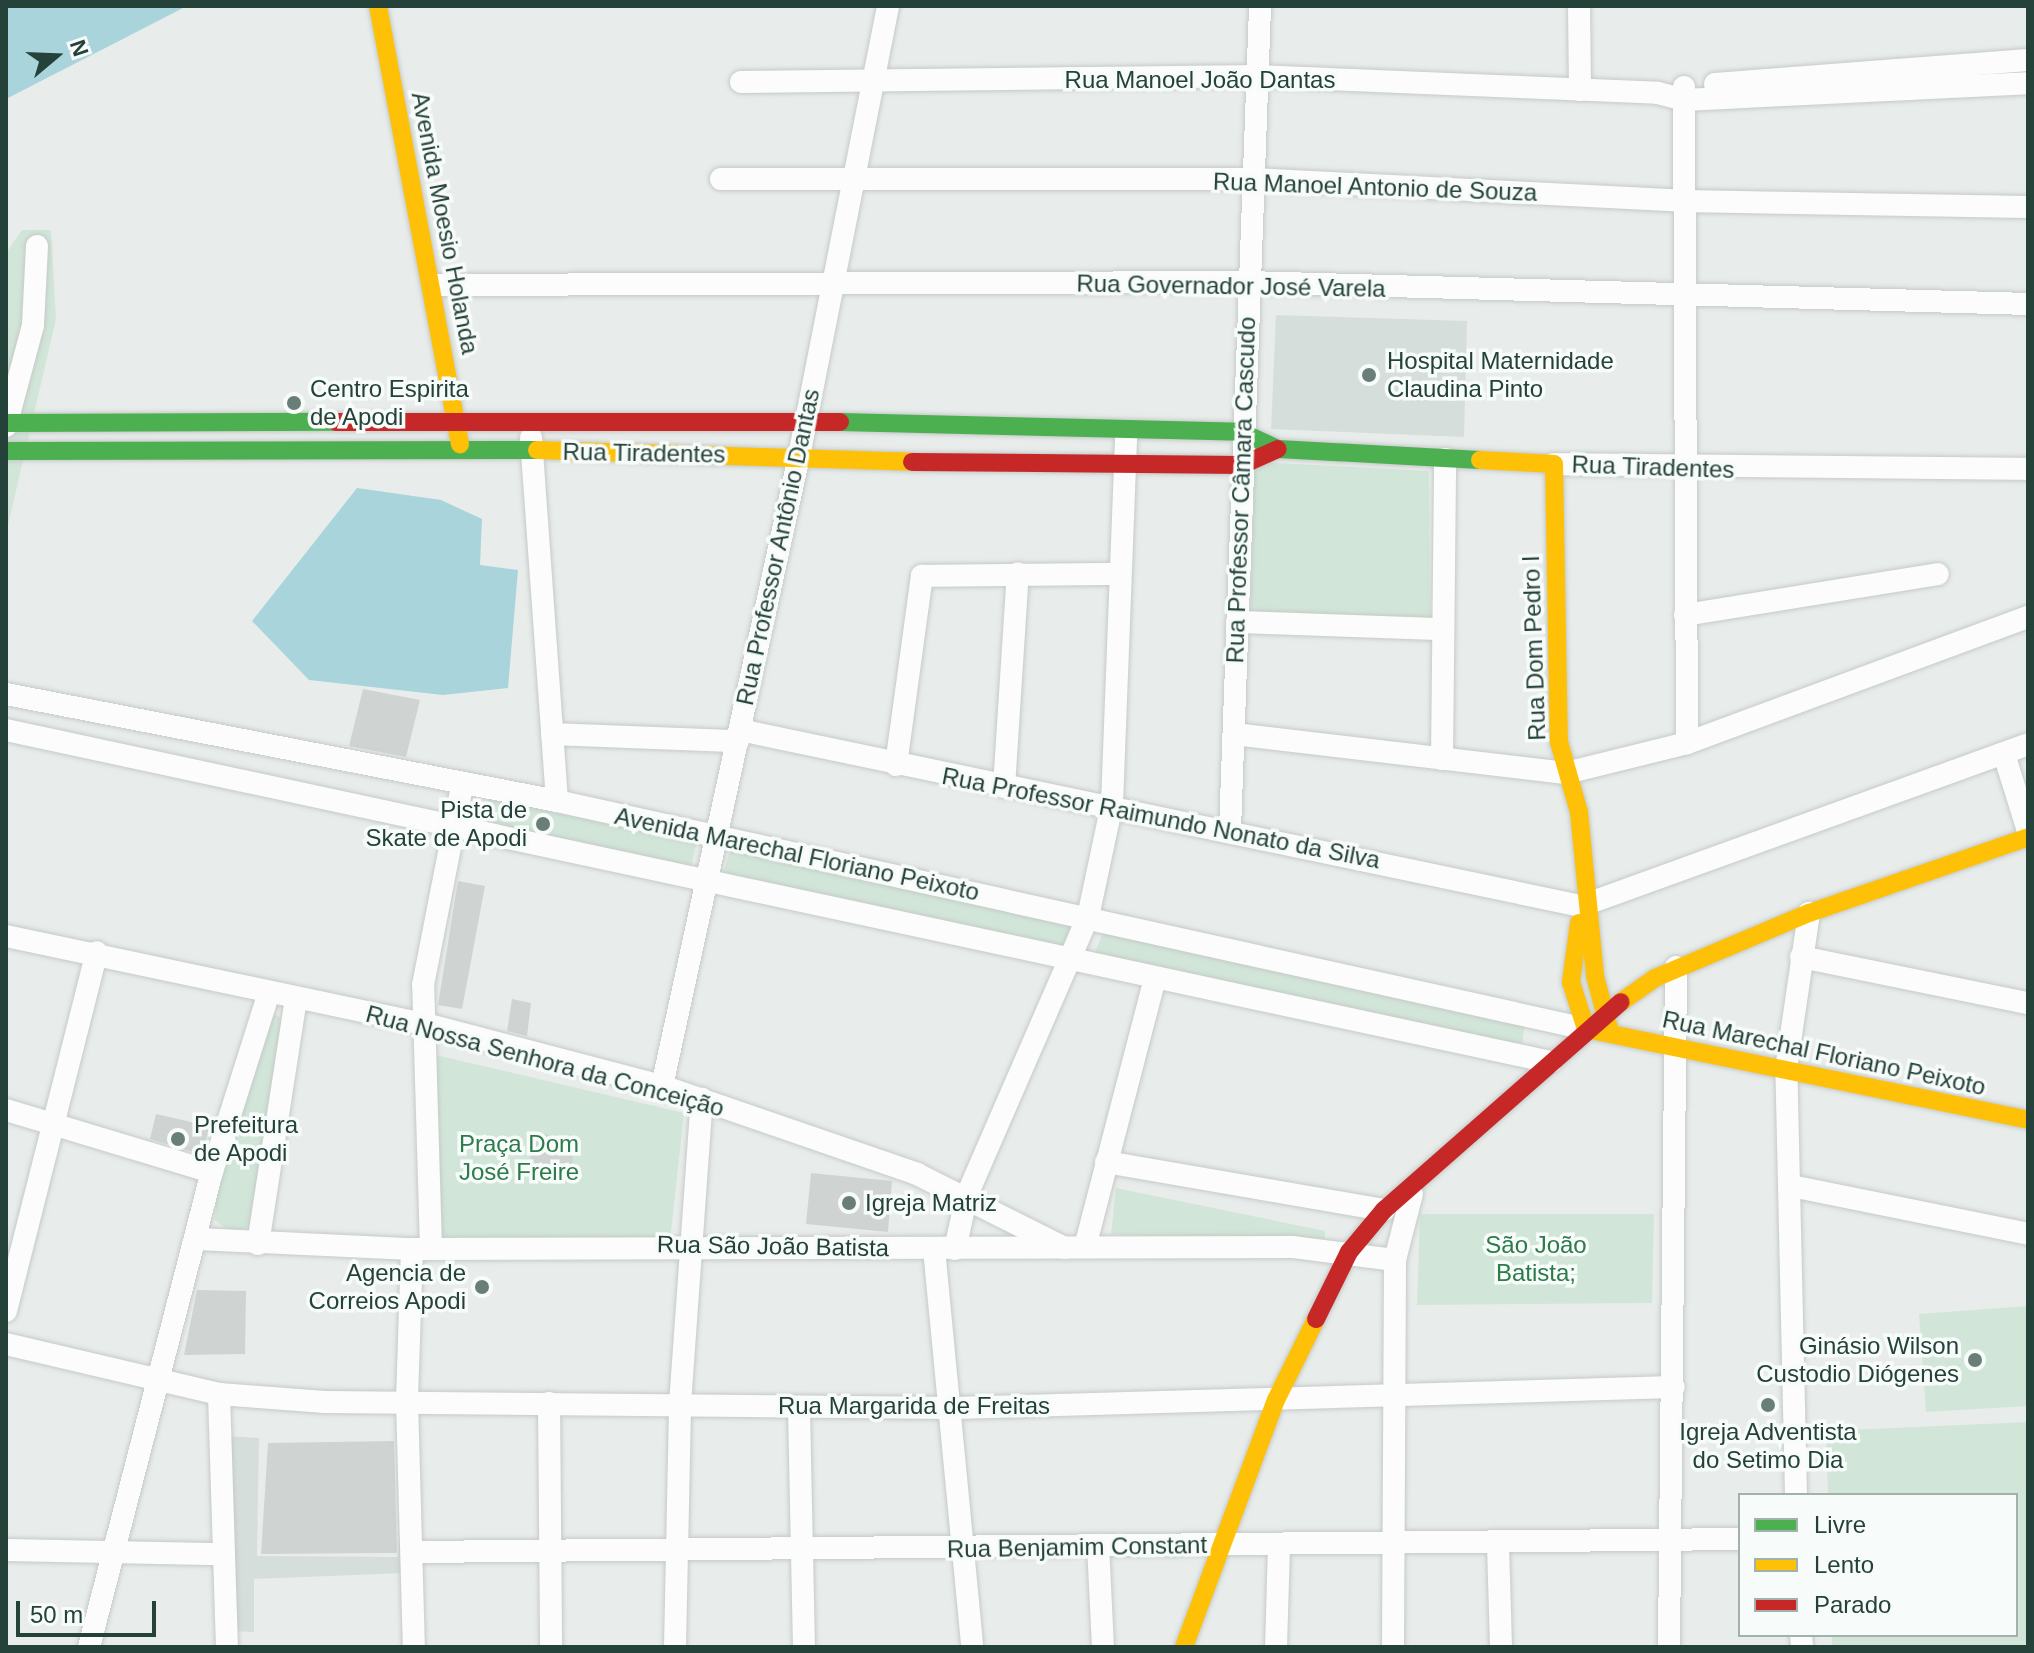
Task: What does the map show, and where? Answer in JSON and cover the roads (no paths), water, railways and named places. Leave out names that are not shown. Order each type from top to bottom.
[{"type":"main road","name":"Avenida Moesio Holanda","points":[[378,6],[434,285],[461,449]]},
{"type":"main road","name":"Rua Tiradentes","points":[[6,425],[280,428],[804,421],[990,430],[1241,432],[1278,449],[1554,464]]},
{"type":"main road","name":"Rua Tiradentes","points":[[6,451],[279,454],[531,450],[1126,468],[1242,465],[1278,449]]},
{"type":"main road","name":"Rua Dom Pedro I","points":[[1554,464],[1556,708],[1585,876],[1585,906],[1603,1014]]},
{"type":"main road","points":[[1184,1647],[1216,1546],[1276,1400],[1349,1252],[1384,1210],[1603,1014],[1676,967],[1950,861],[2027,827]]},
{"type":"main road","name":"Rua Dom Pedro I","points":[[1585,906],[1571,982],[1586,1029]]},
{"type":"main road","points":[[1603,1014],[1610,1034]]},
{"type":"main road","name":"Rua Marechal Floriano Peixoto","points":[[1586,1029],[2028,1120]]},
{"type":"street","name":"Rua Professor Antônio Dantas","points":[[662,1086],[799,456],[852,179],[867,83],[888,6]]},
{"type":"street","name":"Rua Professor Câmara Cascudo","points":[[1230,830],[1241,432],[1260,6]]},
{"type":"street","points":[[1579,6],[1580,90]]},
{"type":"street","name":"Rua Manoel João Dantas","points":[[1684,93],[2028,60]]},
{"type":"street","name":"Rua Manoel João Dantas","points":[[741,82],[867,83],[1256,76],[1658,93],[2028,83]]},
{"type":"street","points":[[1684,93],[1681,297],[1687,743]]},
{"type":"street","name":"Rua Manoel Antonio de Souza","points":[[721,179],[1252,179],[1683,201],[2028,207]]},
{"type":"street","points":[[6,425],[33,325],[37,246]]},
{"type":"street","name":"Rua Governador José Varela","points":[[434,285],[832,287],[1247,282],[1681,297],[2028,304]]},
{"type":"street","points":[[530,424],[557,801]]},
{"type":"street","points":[[279,454],[280,428]]},
{"type":"street","points":[[990,430],[991,463]]},
{"type":"street","points":[[972,1647],[944,1249],[1066,960],[1088,917],[1112,804],[1118,574],[1126,433]]},
{"type":"street","points":[[1442,759],[1440,629],[1445,459]]},
{"type":"street","name":"Rua Tiradentes","points":[[1554,464],[1684,470],[2028,469]]},
{"type":"street","points":[[1004,787],[1018,573]]},
{"type":"street","points":[[896,765],[916,588],[925,574],[1118,574]]},
{"type":"street","points":[[1685,615],[1938,574]]},
{"type":"street","points":[[1234,734],[1566,773],[1687,743],[2028,617]]},
{"type":"street","points":[[1237,622],[1440,629]]},
{"type":"street","name":"Avenida Marechal Floriano Peixoto","points":[[6,694],[462,786],[557,801],[1586,1029]]},
{"type":"street","name":"Avenida Marechal Floriano Peixoto","points":[[6,730],[455,824],[1066,960],[1551,1062]]},
{"type":"street","name":"Rua Professor Raimundo Nonato da Silva","points":[[552,734],[739,736],[1004,787],[1112,804],[1585,906]]},
{"type":"street","points":[[1585,906],[2028,744]]},
{"type":"street","points":[[2004,754],[2027,827]]},
{"type":"street","points":[[414,1647],[414,1552],[407,1401],[421,1248],[423,985],[462,786]]},
{"type":"street","points":[[1796,1493],[1786,1069],[1809,913]]},
{"type":"street","name":"Rua Nossa Senhora da Conceição","points":[[6,936],[97,952],[268,995],[425,1024],[662,1086],[967,1195],[1075,1247]]},
{"type":"street","points":[[6,1311],[97,952]]},
{"type":"street","points":[[1801,957],[2028,1003]]},
{"type":"street","points":[[1669,1647],[1674,1387],[1670,1044],[1676,967]]},
{"type":"street","points":[[1075,1247],[1106,1162],[1155,978]]},
{"type":"street","points":[[89,1647],[212,1172],[268,995]]},
{"type":"street","points":[[258,1244],[296,999]]},
{"type":"street","points":[[675,1647],[680,1404],[689,1244],[702,1099]]},
{"type":"street","points":[[6,1110],[52,1121],[212,1172]]},
{"type":"street","points":[[1106,1162],[1384,1210]]},
{"type":"street","points":[[1393,1647],[1396,1545],[1390,1394],[1395,1260],[1417,1182]]},
{"type":"street","points":[[1791,1186],[2028,1234]]},
{"type":"street","name":"Rua São João Batista","points":[[197,1239],[258,1244],[421,1248],[689,1244],[944,1249],[1075,1247],[1349,1252],[1395,1260]]},
{"type":"street","name":"Rua Margarida de Freitas","points":[[6,1344],[156,1382],[219,1394],[407,1401],[680,1404],[799,1409],[954,1408],[1674,1387]]},
{"type":"street","points":[[219,1394],[227,1647]]},
{"type":"street","points":[[549,1403],[551,1647]]},
{"type":"street","points":[[799,1409],[802,1647]]},
{"type":"street","name":"Rua Benjamim Constant","points":[[414,1552],[964,1549],[1098,1545],[1671,1544],[1738,1539]]},
{"type":"street","points":[[1098,1545],[1103,1647]]},
{"type":"street","points":[[1498,1545],[1501,1647]]},
{"type":"street","points":[[1276,1647],[1279,1546]]},
{"type":"street","points":[[6,1550],[223,1554]]},
{"type":"water","points":[[6,6],[187,6],[6,99]]},
{"type":"water","points":[[357,488],[441,500],[482,519],[480,565],[518,570],[508,688],[443,695],[309,680],[252,621]]},
{"type":"place","name":"Hospital Maternidade Claudina Pinto","points":[[1369,375]]},
{"type":"place","name":"Centro Espirita de Apodi","points":[[294,403]]},
{"type":"place","name":"Pista de Skate de Apodi","points":[[543,824]]},
{"type":"place","name":"Prefeitura de Apodi","points":[[178,1139]]},
{"type":"place","name":"Igreja Matriz","points":[[849,1203]]},
{"type":"place","name":"Agencia de Correios Apodi","points":[[482,1287]]},
{"type":"place","name":"Ginásio Wilson Custodio Diógenes","points":[[1975,1360]]},
{"type":"place","name":"Igreja Adventista do Setimo Dia","points":[[1768,1405]]},
{"type":"park label","name":"Praça Dom José Freire","points":[[519,1158]]},
{"type":"park label","name":"São João Batista;","points":[[1536,1259]]}]
